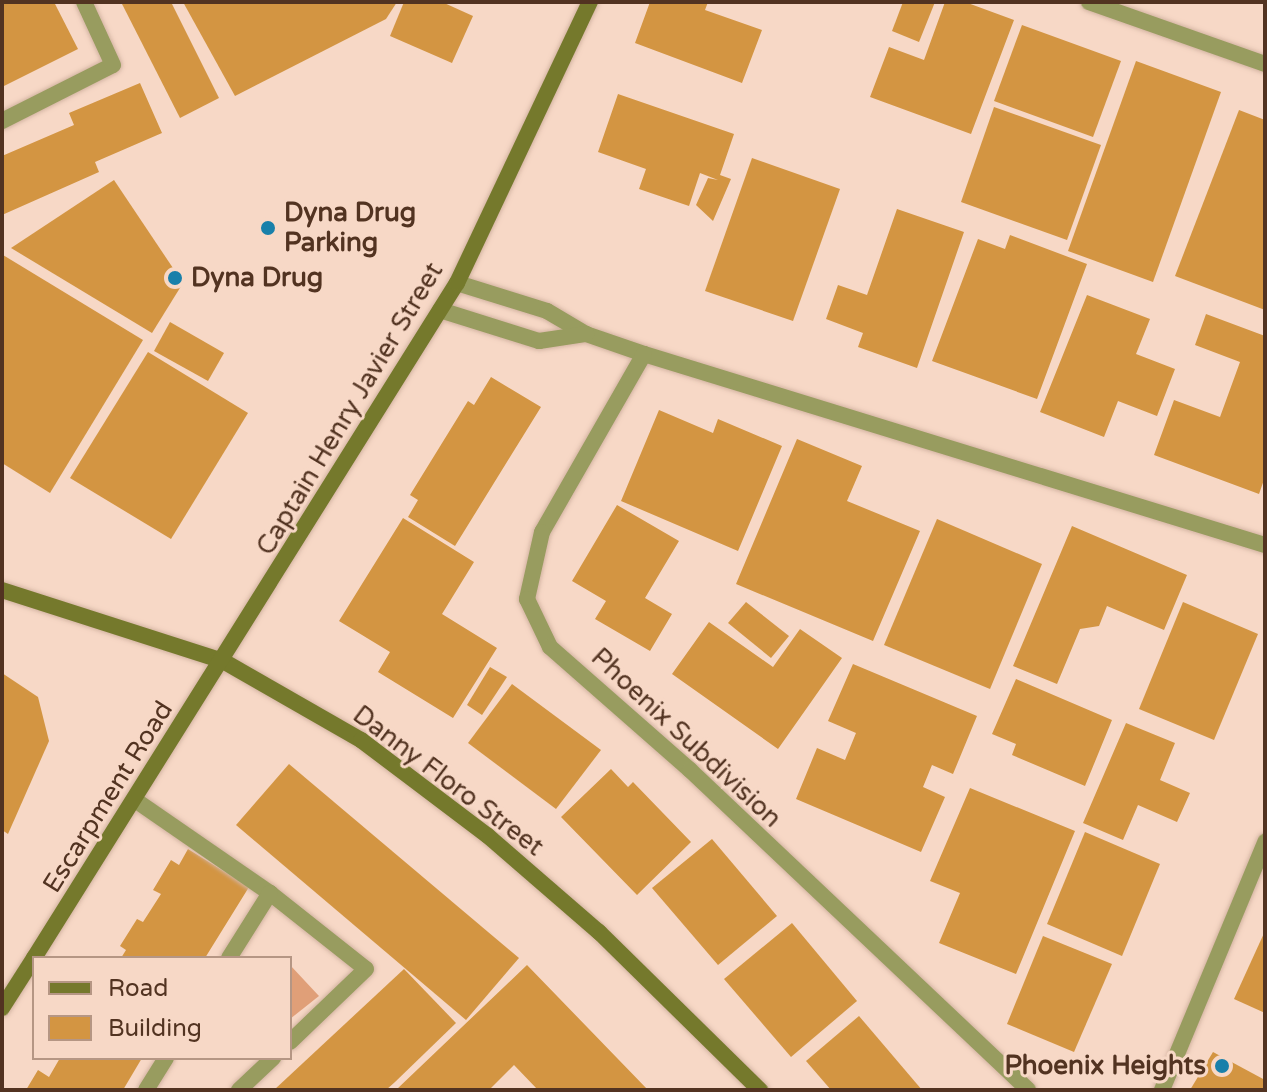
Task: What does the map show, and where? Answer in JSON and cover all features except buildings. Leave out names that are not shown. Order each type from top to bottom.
[{"type":"street","points":[[2,121],[113,65],[84,2]]},
{"type":"street","name":"Captain Henry Javier Street","points":[[223,661],[457,283],[590,2]]},
{"type":"street","points":[[1089,2],[1265,64]]},
{"type":"street","points":[[457,283],[547,311],[586,334],[644,354],[1265,545]]},
{"type":"street","points":[[440,310],[539,341],[586,334]]},
{"type":"street","name":"Phoenix Subdivision","points":[[644,354],[542,532],[527,599],[550,647],[690,770],[1028,1090]]},
{"type":"street","name":"Danny Floro Street","points":[[2,590],[223,661],[361,740],[488,836],[599,932],[760,1090]]},
{"type":"street","name":"Escarpment Road","points":[[35,956],[223,661]]},
{"type":"street","points":[[135,800],[270,893],[366,969],[292,1040]]},
{"type":"street","points":[[1162,1090],[1265,842]]},
{"type":"street","points":[[230,956],[270,893]]},
{"type":"street","name":"Escarpment Road","points":[[2,1008],[32,961]]},
{"type":"street","points":[[146,1090],[165,1060]]},
{"type":"street","points":[[239,1090],[271,1060]]},
{"type":"shaded area","points":[[292,967],[319,996],[292,1017]]},
{"type":"place","name":"Dyna Drug Parking","points":[[268,228]]},
{"type":"place","name":"Dyna Drug","points":[[175,278]]},
{"type":"place","name":"Phoenix Heights","points":[[1222,1066]]}]
